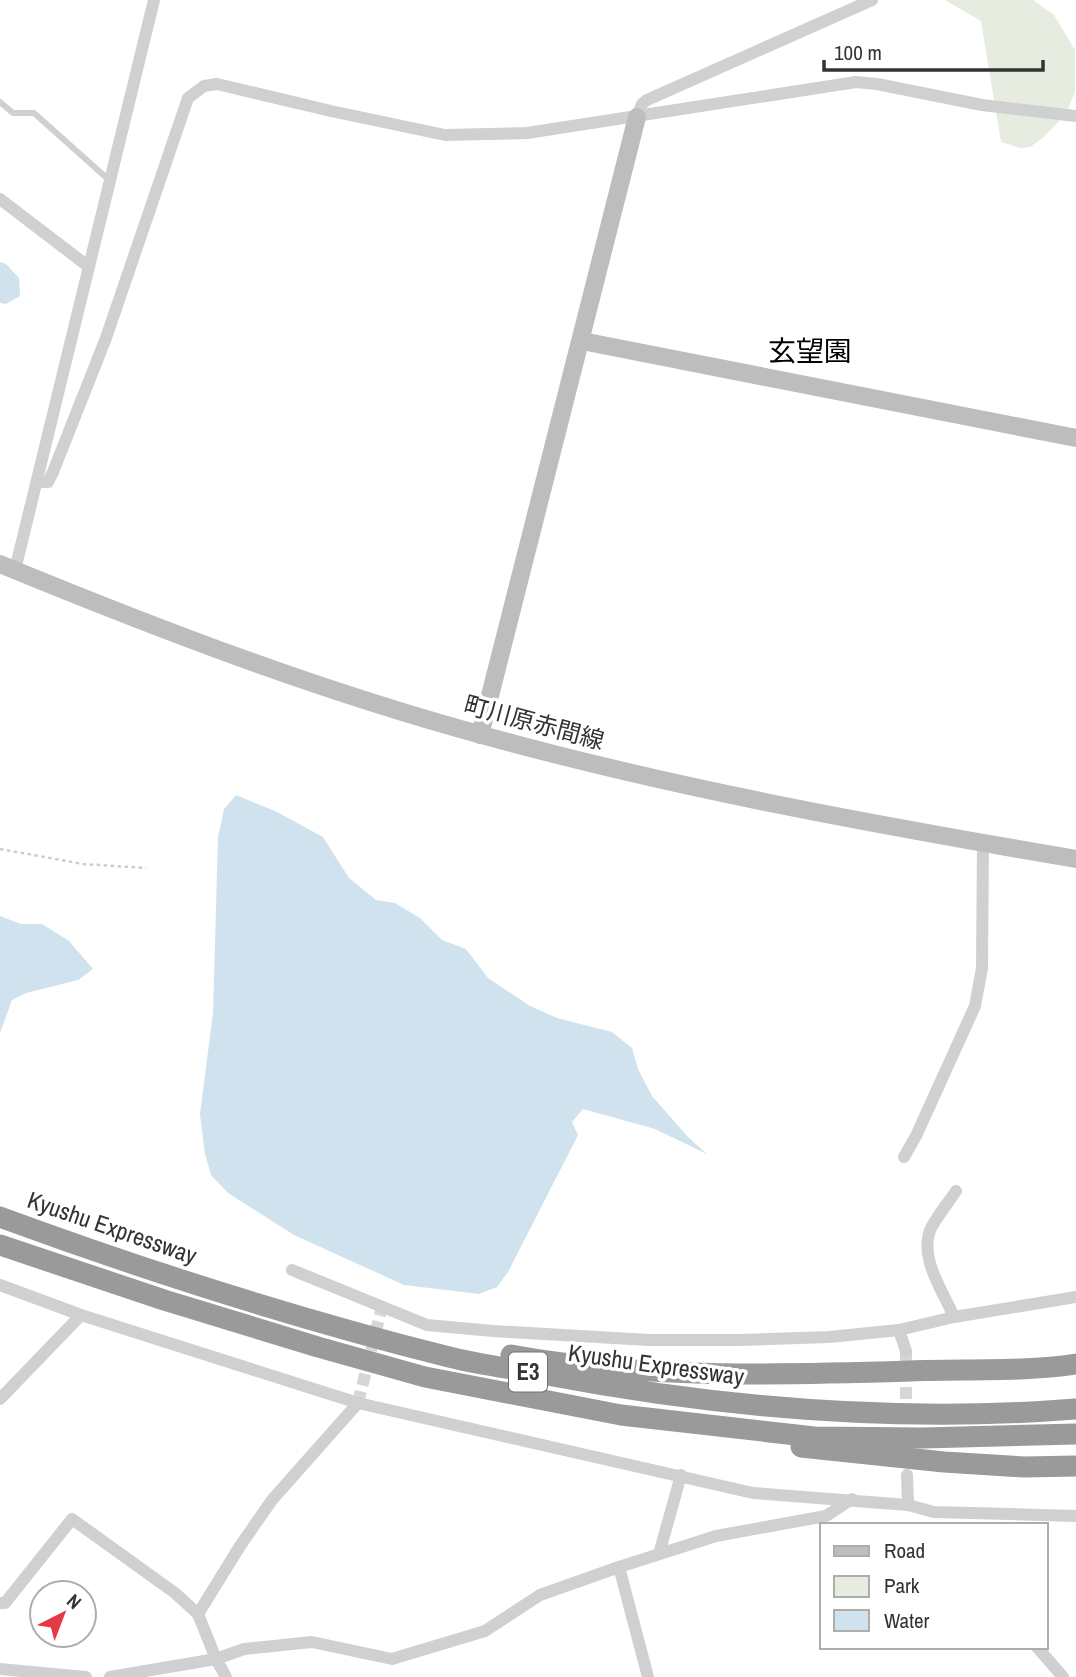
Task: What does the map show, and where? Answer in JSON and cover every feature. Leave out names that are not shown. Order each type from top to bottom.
[{"type":"highway","name":"Kyushu Expressway","points":[[0,1217],[159,1272],[329,1325],[452,1357],[631,1391],[808,1410],[919,1413],[1076,1409]]},
{"type":"highway","name":"Kyushu Expressway","points":[[0,1245],[164,1300],[425,1377],[621,1415],[814,1437],[1076,1434]]},
{"type":"highway","points":[[329,1325],[526,1357],[698,1374],[859,1372],[1076,1364]]},
{"type":"highway","points":[[735,1429],[810,1450],[1024,1467],[1076,1466]]},
{"type":"street","points":[[7,567],[37,482],[154,0]]},
{"type":"street","points":[[480,735],[642,104],[872,0]]},
{"type":"street","points":[[37,482],[48,482],[53,472],[106,338],[188,98],[204,86],[217,84],[445,135],[527,132],[856,82],[982,105],[1076,116]]},
{"type":"street","points":[[0,198],[89,267]]},
{"type":"street","points":[[582,341],[1076,438]]},
{"type":"street","name":"町川原赤間線","points":[[7,567],[212,648],[319,686],[480,735],[695,787],[1076,859]]},
{"type":"street","points":[[904,1157],[975,1006],[982,968],[983,843]]},
{"type":"street","points":[[954,1317],[929,1261],[926,1245],[931,1229],[956,1191]]},
{"type":"street","points":[[292,1269],[427,1325],[649,1340],[829,1337],[899,1330],[954,1317],[1076,1297]]},
{"type":"street","points":[[0,1285],[81,1315],[358,1403],[753,1493],[852,1499],[908,1505],[934,1512],[1076,1516]]},
{"type":"street","points":[[0,1399],[81,1315]]},
{"type":"street","points":[[899,1330],[906,1351]]},
{"type":"street","points":[[198,1614],[272,1500],[358,1403]]},
{"type":"street","points":[[659,1554],[681,1475]]},
{"type":"street","points":[[907,1475],[908,1505]]},
{"type":"street","points":[[110,1677],[216,1660],[244,1648],[312,1642],[392,1659],[485,1631],[540,1595],[619,1567],[716,1536],[826,1516],[852,1499]]},
{"type":"street","points":[[934,1512],[942,1523]]},
{"type":"street","points":[[0,1603],[5,1604],[72,1519],[174,1593],[198,1614],[216,1660],[226,1677]]},
{"type":"street","points":[[619,1567],[649,1677]]},
{"type":"street","points":[[1039,1649],[1063,1677]]},
{"type":"street","points":[[0,1669],[86,1677]]},
{"type":"lane","points":[[0,102],[13,113],[34,113],[111,181]]},
{"type":"path","points":[[0,849],[83,864],[146,868]]},
{"type":"green space","points":[[945,0],[1033,0],[1054,15],[1075,50],[1075,92],[1066,114],[1043,138],[1030,147],[1020,148],[1001,142],[981,21]]},
{"type":"water","points":[[0,262],[6,264],[19,278],[20,296],[6,304],[0,303]]},
{"type":"water","points":[[236,795],[275,811],[323,837],[349,878],[376,900],[395,903],[420,918],[442,940],[466,949],[488,978],[530,1006],[557,1018],[612,1032],[632,1048],[638,1069],[652,1096],[707,1154],[655,1129],[583,1109],[572,1122],[578,1135],[508,1272],[497,1287],[479,1294],[404,1285],[294,1235],[228,1193],[211,1175],[205,1154],[200,1114],[213,1013],[218,837],[224,809]]},
{"type":"water","points":[[0,916],[21,924],[42,924],[69,941],[93,969],[78,980],[26,993],[12,1000],[0,1033]]},
{"type":"tunnel","points":[[358,1403],[382,1307]]},
{"type":"tunnel","points":[[906,1351],[906,1420]]},
{"type":"district","name":"玄望園","points":[[810,351]]}]
